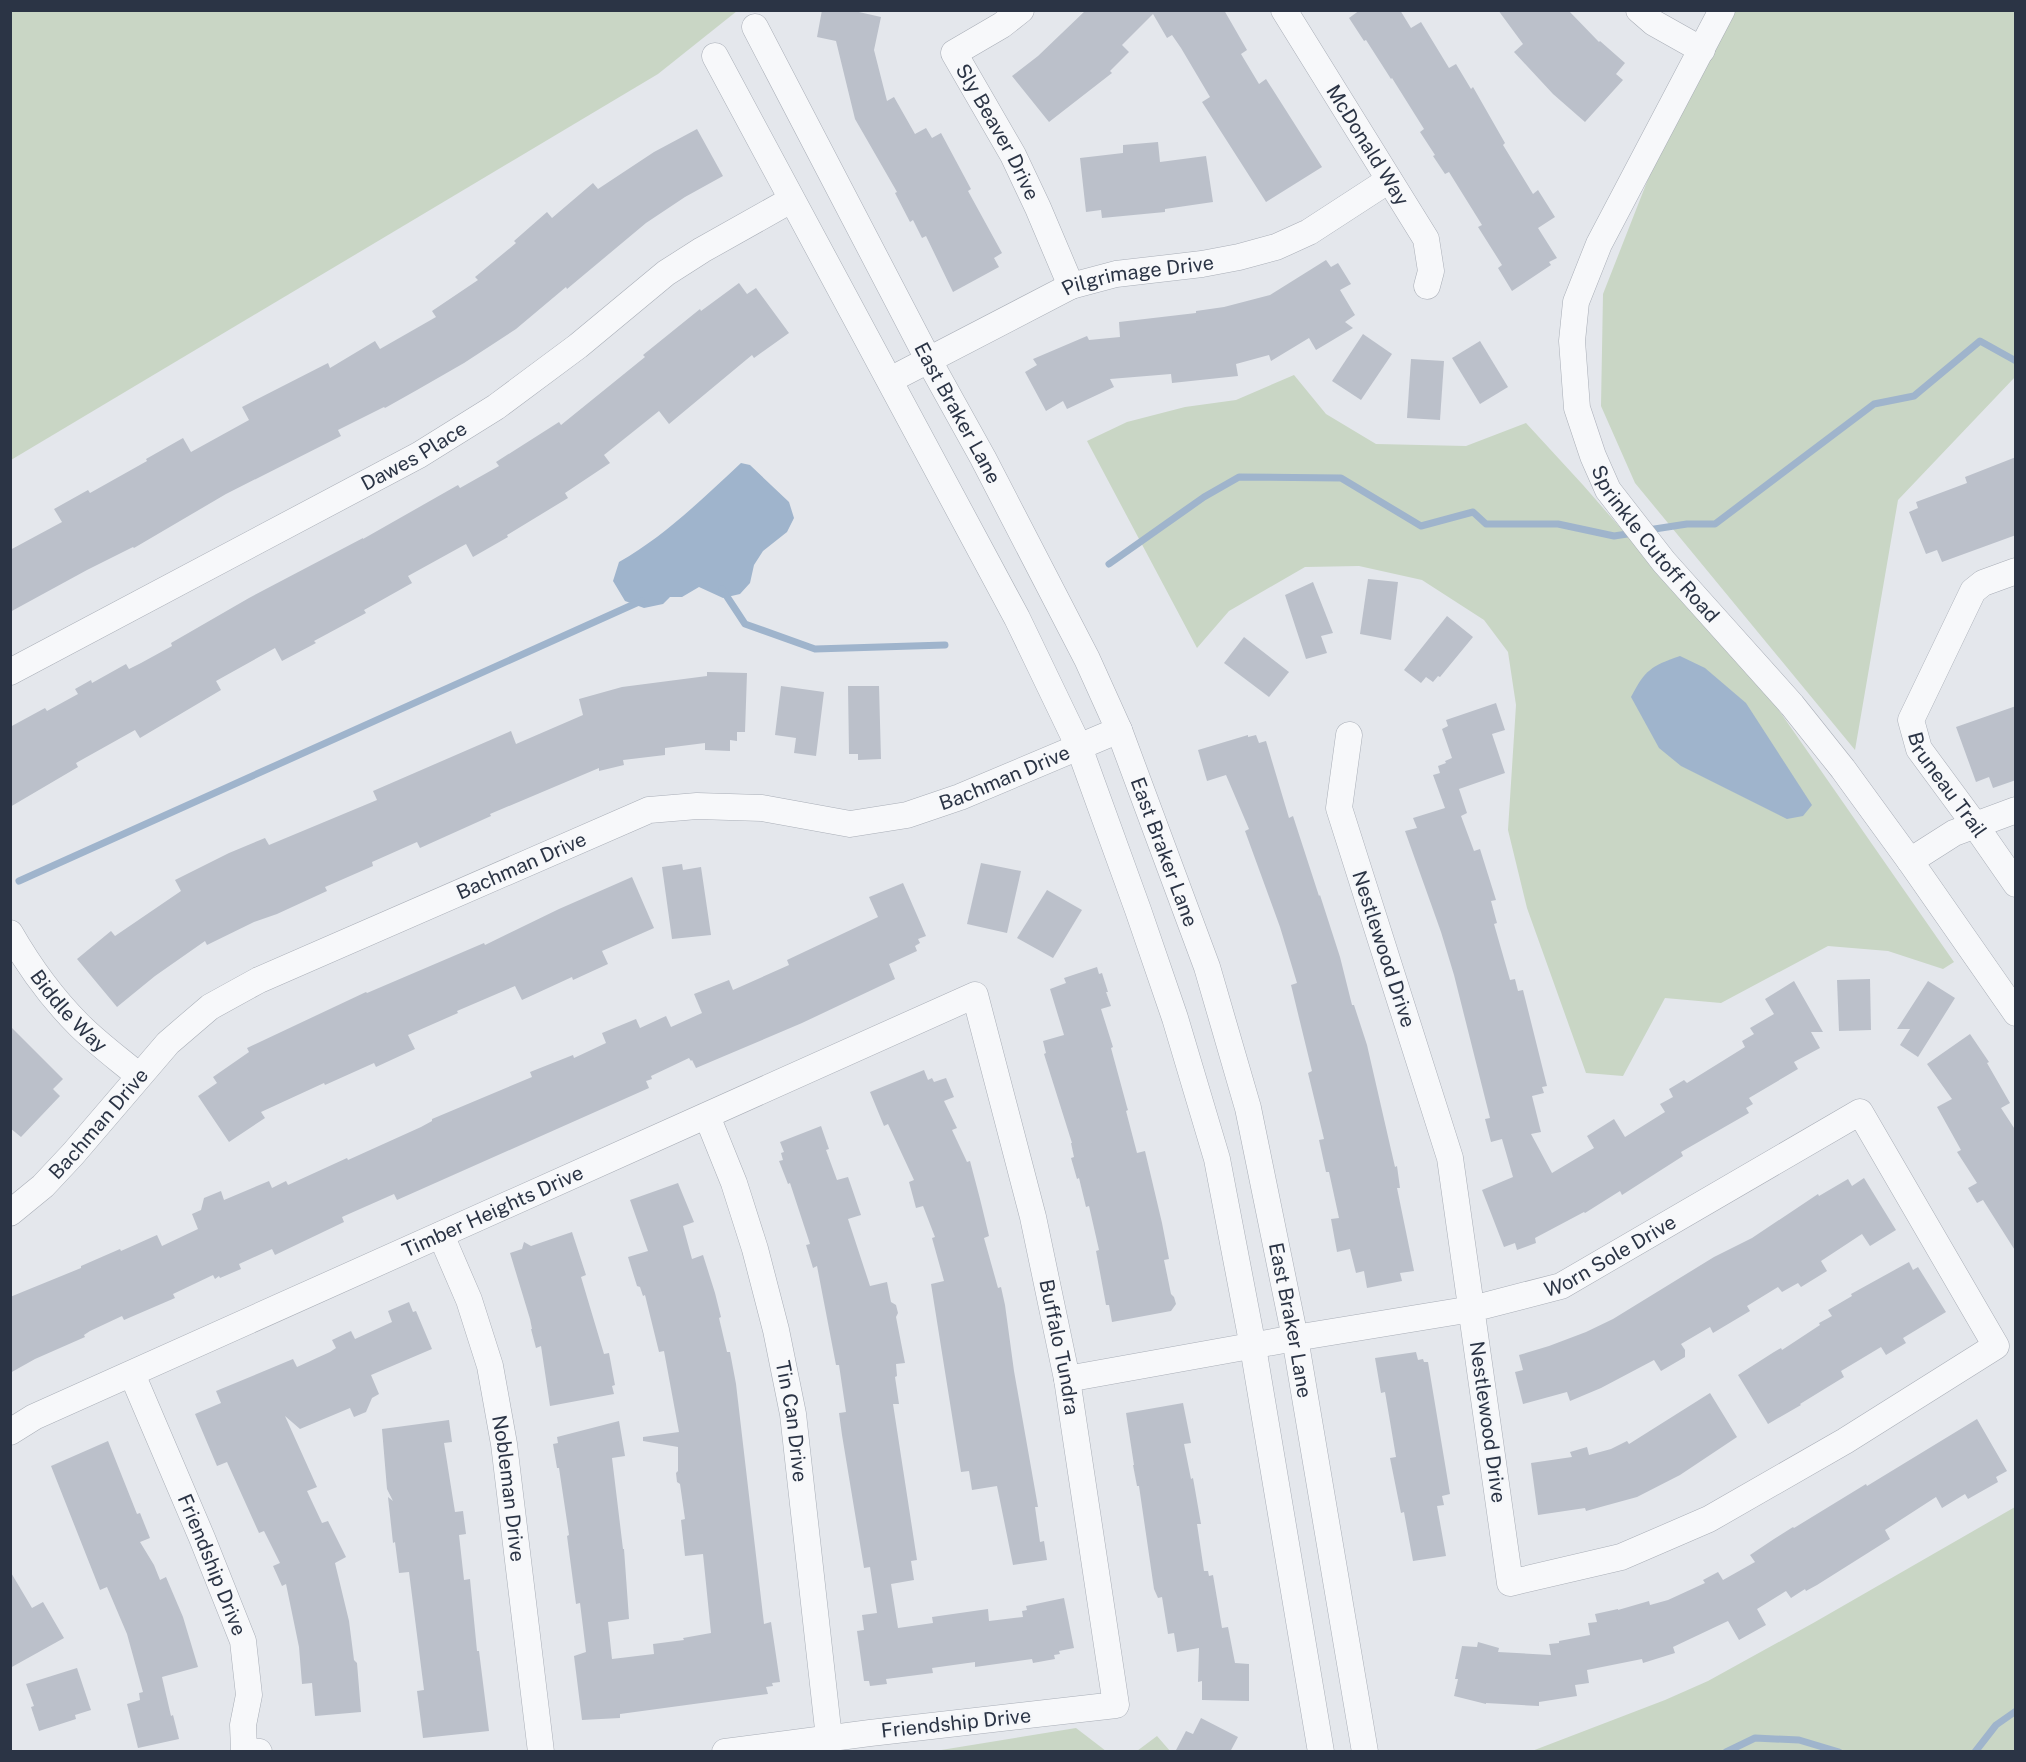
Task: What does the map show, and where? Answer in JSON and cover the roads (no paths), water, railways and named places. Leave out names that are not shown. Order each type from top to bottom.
[{"type":"street","name":"Sly Beaver Drive","points":[[1021,10],[1002,25],[954,53],[1013,155],[1071,286]]},
{"type":"street","name":"McDonald Way","points":[[1284,10],[1426,239],[1431,271],[1427,286]]},
{"type":"street","points":[[1639,10],[1654,22],[1702,50]]},
{"type":"street","name":"Sprinkle Cutoff Road","points":[[1722,10],[1599,243],[1575,302],[1572,341],[1577,408],[1593,456],[1608,490],[1664,562],[1792,705],[1843,769],[2016,1013]]},
{"type":"street","name":"East Braker Lane","points":[[755,27],[928,359],[984,458],[1087,659],[1119,730],[1207,968],[1248,1108],[1295,1338],[1365,1752]]},
{"type":"street","name":"East Braker Lane","points":[[715,56],[1017,618],[1078,747],[1138,910],[1175,1018],[1217,1159],[1253,1347],[1322,1752]]},
{"type":"street","name":"Pilgrimage Drive","points":[[890,380],[1071,286],[1116,274],[1212,262],[1276,247],[1309,232],[1389,180]]},
{"type":"street","name":"Dawes Place","points":[[10,672],[419,455],[496,407],[578,346],[666,273],[791,200]]},
{"type":"street","name":"Bruneau Trail","points":[[2016,571],[1983,583],[1973,591],[1911,720],[1919,749],[2016,884]]},
{"type":"street","name":"Bachman Drive","points":[[10,1213],[43,1186],[73,1154],[168,1043],[210,1007],[259,980],[649,810],[697,806],[762,808],[850,824],[907,815],[960,797],[1119,730]]},
{"type":"street","name":"Nestlewood Drive","points":[[1349,735],[1339,808],[1450,1158],[1510,1583],[1621,1557],[1709,1519],[1845,1441],[1996,1346]]},
{"type":"street","points":[[1910,861],[1954,833],[2016,810]]},
{"type":"street","name":"Biddle Way","points":[[10,933],[51,994],[81,1027],[140,1076]]},
{"type":"street","name":"Timber Heights Drive","points":[[10,1432],[34,1418],[975,995]]},
{"type":"street","name":"Buffalo Tundra","points":[[975,995],[1033,1217],[1067,1379],[1116,1705]]},
{"type":"street","name":"Worn Sole Drive","points":[[1067,1379],[1472,1309],[1561,1286],[1860,1112],[1996,1346]]},
{"type":"street","name":"Tin Can Drive","points":[[706,1116],[735,1183],[755,1249],[776,1330],[793,1414],[829,1738]]},
{"type":"street","name":"Nobleman Drive","points":[[441,1235],[469,1300],[490,1366],[504,1444],[541,1752]]},
{"type":"street","name":"Friendship Drive","points":[[132,1374],[243,1641],[249,1695],[243,1725],[244,1750],[259,1752]]},
{"type":"street","name":"Friendship Drive","points":[[725,1752],[1116,1705]]},
{"type":"water","points":[[741,463],[750,465],[789,502],[794,518],[787,532],[763,551],[754,565],[750,583],[740,594],[723,598],[699,587],[682,597],[670,597],[663,604],[644,608],[625,601],[613,581],[619,562],[668,529]]},
{"type":"water","points":[[1680,656],[1705,668],[1746,703],[1812,805],[1803,816],[1787,819],[1681,766],[1659,748],[1631,697],[1640,681],[1650,670]]},
{"type":"waterway","points":[[1648,530],[1687,524],[1715,524],[1874,404],[1914,396],[1980,341],[2016,361]]},
{"type":"waterway","points":[[1109,564],[1204,497],[1239,477],[1341,478],[1421,526],[1473,512],[1486,524],[1558,524],[1614,536],[1634,533]]},
{"type":"waterway","points":[[722,589],[745,624],[815,649],[945,645]]},
{"type":"waterway","points":[[19,881],[641,601]]},
{"type":"waterway","points":[[1975,1752],[1996,1725],[2016,1711]]},
{"type":"waterway","points":[[1726,1752],[1755,1738],[1799,1740],[1839,1752]]}]
